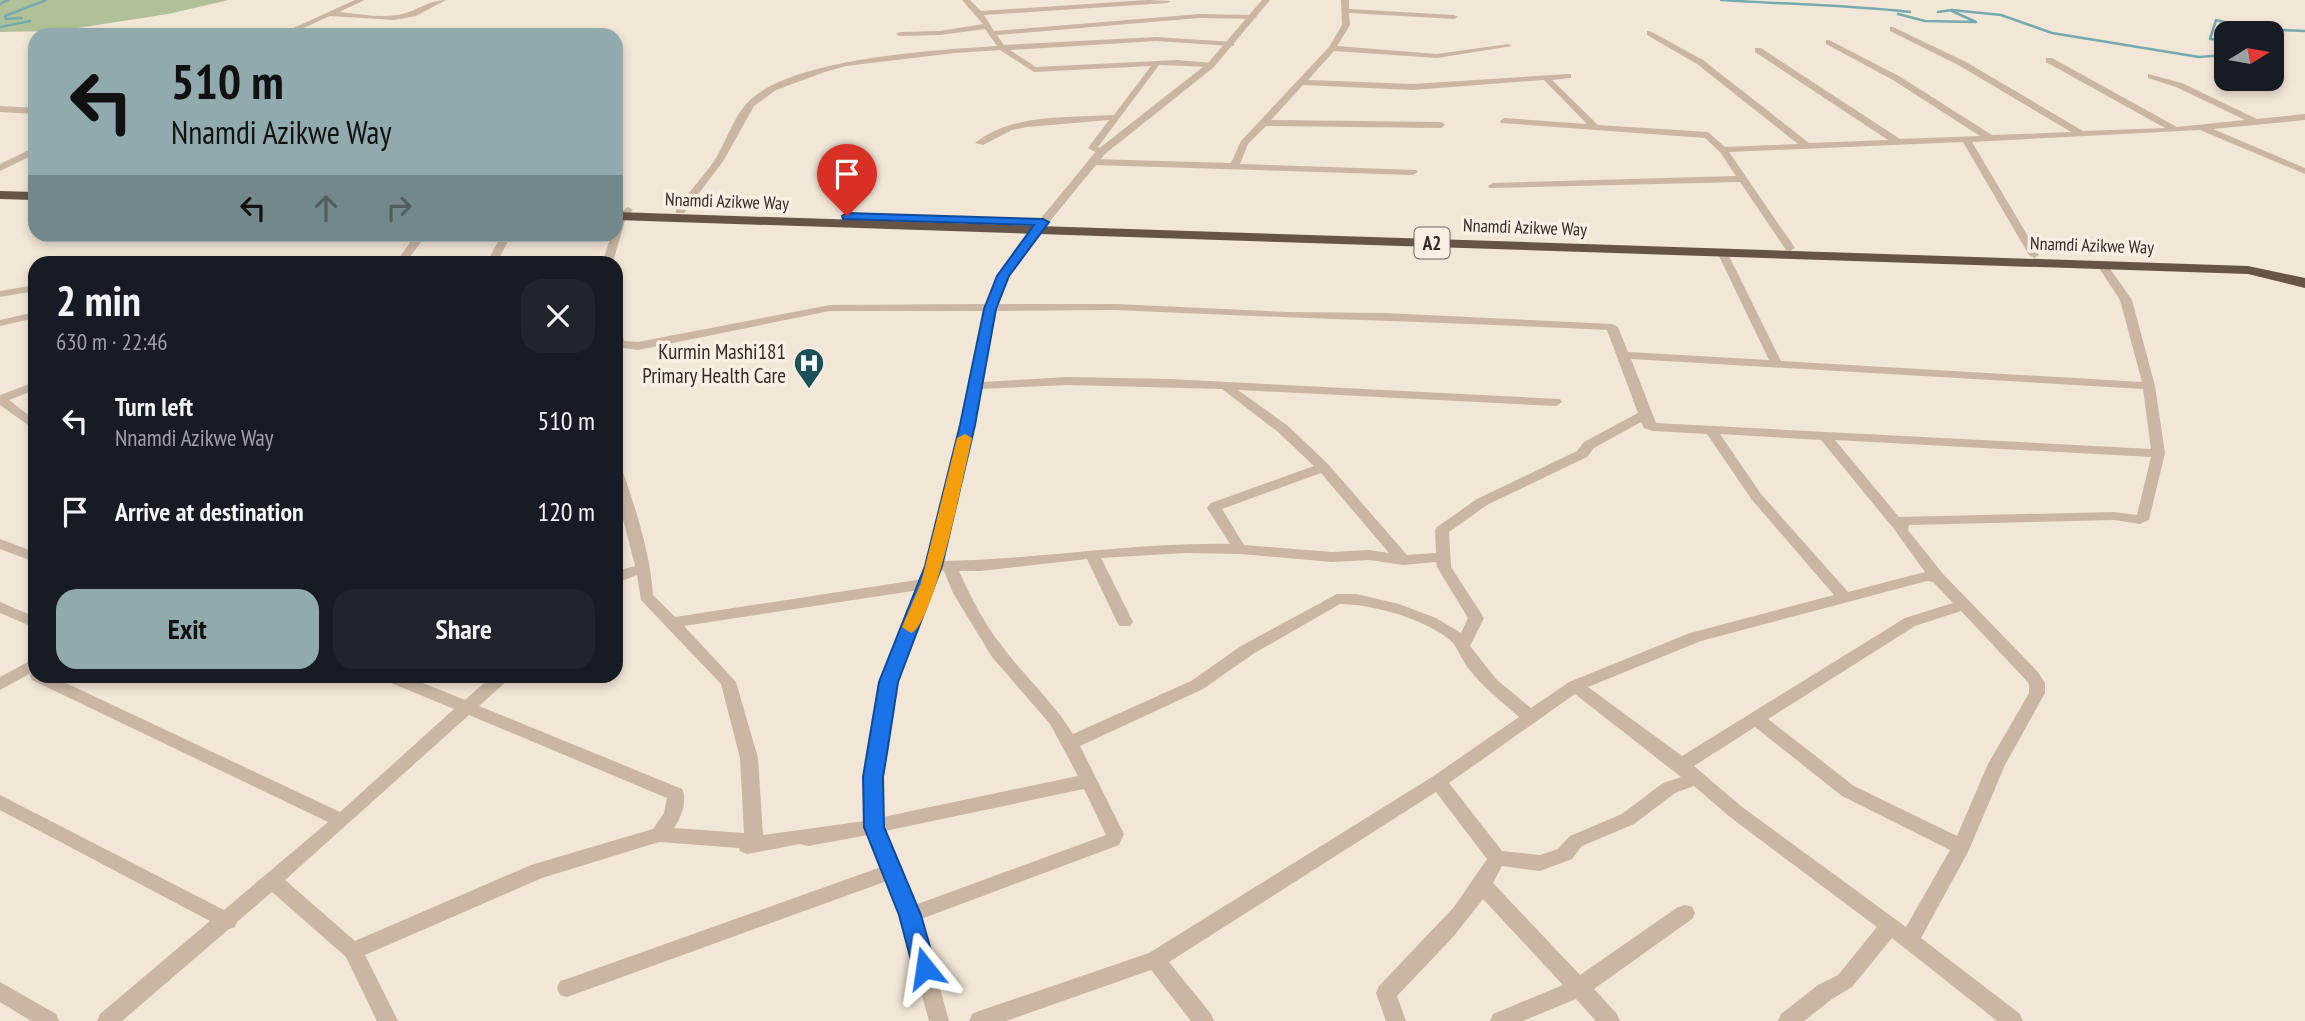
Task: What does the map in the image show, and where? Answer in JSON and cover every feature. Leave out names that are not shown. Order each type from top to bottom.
[{"type":"highway","points":[[0,189],[28,190]]},
{"type":"highway","points":[[0,195],[28,196]]},
{"type":"highway","name":"Nnamdi Azikwe Way","points":[[623,213],[680,211],[2248,270],[2305,283]]},
{"type":"highway","name":"Nnamdi Azikwe Way","points":[[623,213],[2243,262],[2305,275]]},
{"type":"street","points":[[298,28],[360,0]]},
{"type":"street","points":[[329,14],[394,18],[413,14],[442,0]]},
{"type":"street","points":[[966,0],[979,13],[1002,48],[1034,70],[1157,63],[1212,65]]},
{"type":"street","points":[[979,13],[1166,0],[1199,16]]},
{"type":"street","points":[[939,1021],[910,915],[874,827],[873,777],[889,682],[929,583],[942,566],[990,309],[1003,276],[1101,152],[1212,65],[1266,0]]},
{"type":"street","points":[[1234,168],[1244,143],[1332,48],[1346,26],[1345,0]]},
{"type":"street","points":[[1347,11],[1454,17]]},
{"type":"street","points":[[900,34],[1199,16],[1253,17]]},
{"type":"street","points":[[1893,29],[1964,64],[2082,135]]},
{"type":"street","points":[[1650,33],[1700,62],[1808,147]]},
{"type":"street","points":[[680,211],[719,160],[751,104],[774,88],[796,78],[846,64],[1002,48],[1156,39],[1231,44]]},
{"type":"street","points":[[1829,42],[1896,78],[1991,139]]},
{"type":"street","points":[[1332,48],[1437,56],[1508,46]]},
{"type":"street","points":[[1758,50],[1899,144]]},
{"type":"street","points":[[2049,60],[2175,130]]},
{"type":"street","points":[[1101,152],[1093,148],[1157,63]]},
{"type":"street","points":[[1303,82],[1413,87],[1568,76]]},
{"type":"street","points":[[2151,76],[2179,85],[2258,123]]},
{"type":"street","points":[[1545,77],[1595,127]]},
{"type":"street","points":[[0,109],[28,111]]},
{"type":"street","points":[[980,143],[1009,128],[1027,124],[1116,117]]},
{"type":"street","points":[[1723,150],[2175,130],[2305,117]]},
{"type":"street","points":[[2283,120],[2305,128]]},
{"type":"street","points":[[1504,121],[1698,133],[1713,138],[1790,247]]},
{"type":"street","points":[[1264,123],[1441,125]]},
{"type":"street","points":[[2202,127],[2305,171]]},
{"type":"street","points":[[1967,141],[2034,256]]},
{"type":"street","points":[[0,168],[28,154]]},
{"type":"street","points":[[1093,162],[1413,172]]},
{"type":"street","points":[[1493,186],[1743,179]]},
{"type":"street","points":[[1722,252],[1777,364]]},
{"type":"street","points":[[1899,527],[1902,521],[2114,516],[2140,520],[2144,517],[2158,453],[2149,386],[2126,300],[2102,265]]},
{"type":"street","points":[[0,294],[28,289]]},
{"type":"street","points":[[623,344],[638,346],[830,309],[1116,307],[1612,327],[1645,415],[1653,427],[2158,453]]},
{"type":"street","points":[[0,323],[28,317]]},
{"type":"street","points":[[1623,355],[2149,386]]},
{"type":"street","points":[[976,386],[1068,381],[1168,383],[1556,402]]},
{"type":"street","points":[[1226,387],[1283,429],[1323,467],[1403,559]]},
{"type":"street","points":[[0,399],[28,389]]},
{"type":"street","points":[[0,399],[28,421]]},
{"type":"street","points":[[1463,644],[1476,618],[1444,567],[1442,530],[1482,502],[1582,454],[1588,445],[1645,415]]},
{"type":"street","points":[[1710,430],[1727,460],[1769,513],[1846,599]]},
{"type":"street","points":[[1824,435],[1938,578],[2037,683],[2037,693],[1997,764],[1961,848],[1909,940]]},
{"type":"street","points":[[1240,549],[1214,508],[1216,506],[1323,467]]},
{"type":"street","points":[[354,951],[538,872],[659,835],[754,841],[749,758],[727,682],[646,596],[645,569],[636,530],[623,492]]},
{"type":"street","points":[[0,544],[28,554]]},
{"type":"street","points":[[942,566],[980,566],[1092,554],[1185,548],[1240,549],[1332,557],[1442,557]]},
{"type":"street","points":[[1092,554],[1125,622]]},
{"type":"street","points":[[910,915],[1113,840],[1115,834],[1056,720],[998,653],[942,566]]},
{"type":"street","points":[[623,572],[645,569]]},
{"type":"street","points":[[979,1021],[1155,960],[1438,782],[1575,686],[1696,637],[1927,576],[1938,578]]},
{"type":"street","points":[[671,622],[929,583]]},
{"type":"street","points":[[1070,743],[1197,685],[1247,650],[1337,599],[1356,599],[1394,608],[1431,622],[1463,644],[1472,662],[1491,684],[1532,718]]},
{"type":"street","points":[[1681,765],[1910,622],[1964,605]]},
{"type":"street","points":[[0,607],[28,620]]},
{"type":"street","points":[[0,684],[28,673]]},
{"type":"street","points":[[58,683],[342,821]]},
{"type":"street","points":[[408,683],[676,794],[673,815],[659,835]]},
{"type":"street","points":[[107,1021],[228,921],[494,683]]},
{"type":"street","points":[[1575,686],[1681,765],[1736,812],[2013,1021]]},
{"type":"street","points":[[1757,719],[1849,791],[1961,848]]},
{"type":"street","points":[[1438,782],[1497,858],[1540,863],[1565,854],[1576,841],[1628,819],[1668,788],[1694,779],[1681,765]]},
{"type":"street","points":[[659,835],[751,847],[800,836],[808,838],[874,827],[969,804],[1088,781]]},
{"type":"street","points":[[0,802],[228,921]]},
{"type":"street","points":[[1396,1021],[1386,993],[1483,886],[1497,858]]},
{"type":"street","points":[[567,988],[892,871]]},
{"type":"street","points":[[273,881],[354,951],[388,1021]]},
{"type":"street","points":[[1483,886],[1610,1021]]},
{"type":"street","points":[[1500,1021],[1579,988],[1685,913]]},
{"type":"street","points":[[1788,1021],[1825,992],[1845,981],[1890,926]]},
{"type":"street","points":[[1155,960],[1204,1021]]},
{"type":"street","points":[[0,991],[49,1021]]},
{"type":"green space","points":[[0,0],[229,0],[168,14],[77,28],[28,28],[28,32],[0,32]]},
{"type":"waterway","points":[[0,4],[8,0]]},
{"type":"waterway","points":[[22,18],[6,19],[5,16],[46,0]]},
{"type":"waterway","points":[[1721,0],[1910,12]]},
{"type":"waterway","points":[[1938,12],[1952,10],[2001,15],[2052,33],[2199,57],[2214,56]]},
{"type":"waterway","points":[[1898,14],[1925,21],[1976,22],[1952,11]]},
{"type":"waterway","points":[[0,27],[30,21]]},
{"type":"waterway","points":[[2216,21],[2220,21]]},
{"type":"waterway","points":[[2214,26],[2210,39],[2214,40]]},
{"type":"waterway","points":[[2284,30],[2305,31]]},
{"type":"slow traffic","points":[[911,627],[929,583],[965,438]]},
{"type":"place","name":"Kurmin Mashi181 Primary Health Care","points":[[809,390]]},
{"type":"route","points":[[847,216],[1043,222],[1003,276],[990,309],[968,425],[934,566],[889,682],[873,777],[874,827],[910,915],[925,968]]}]
